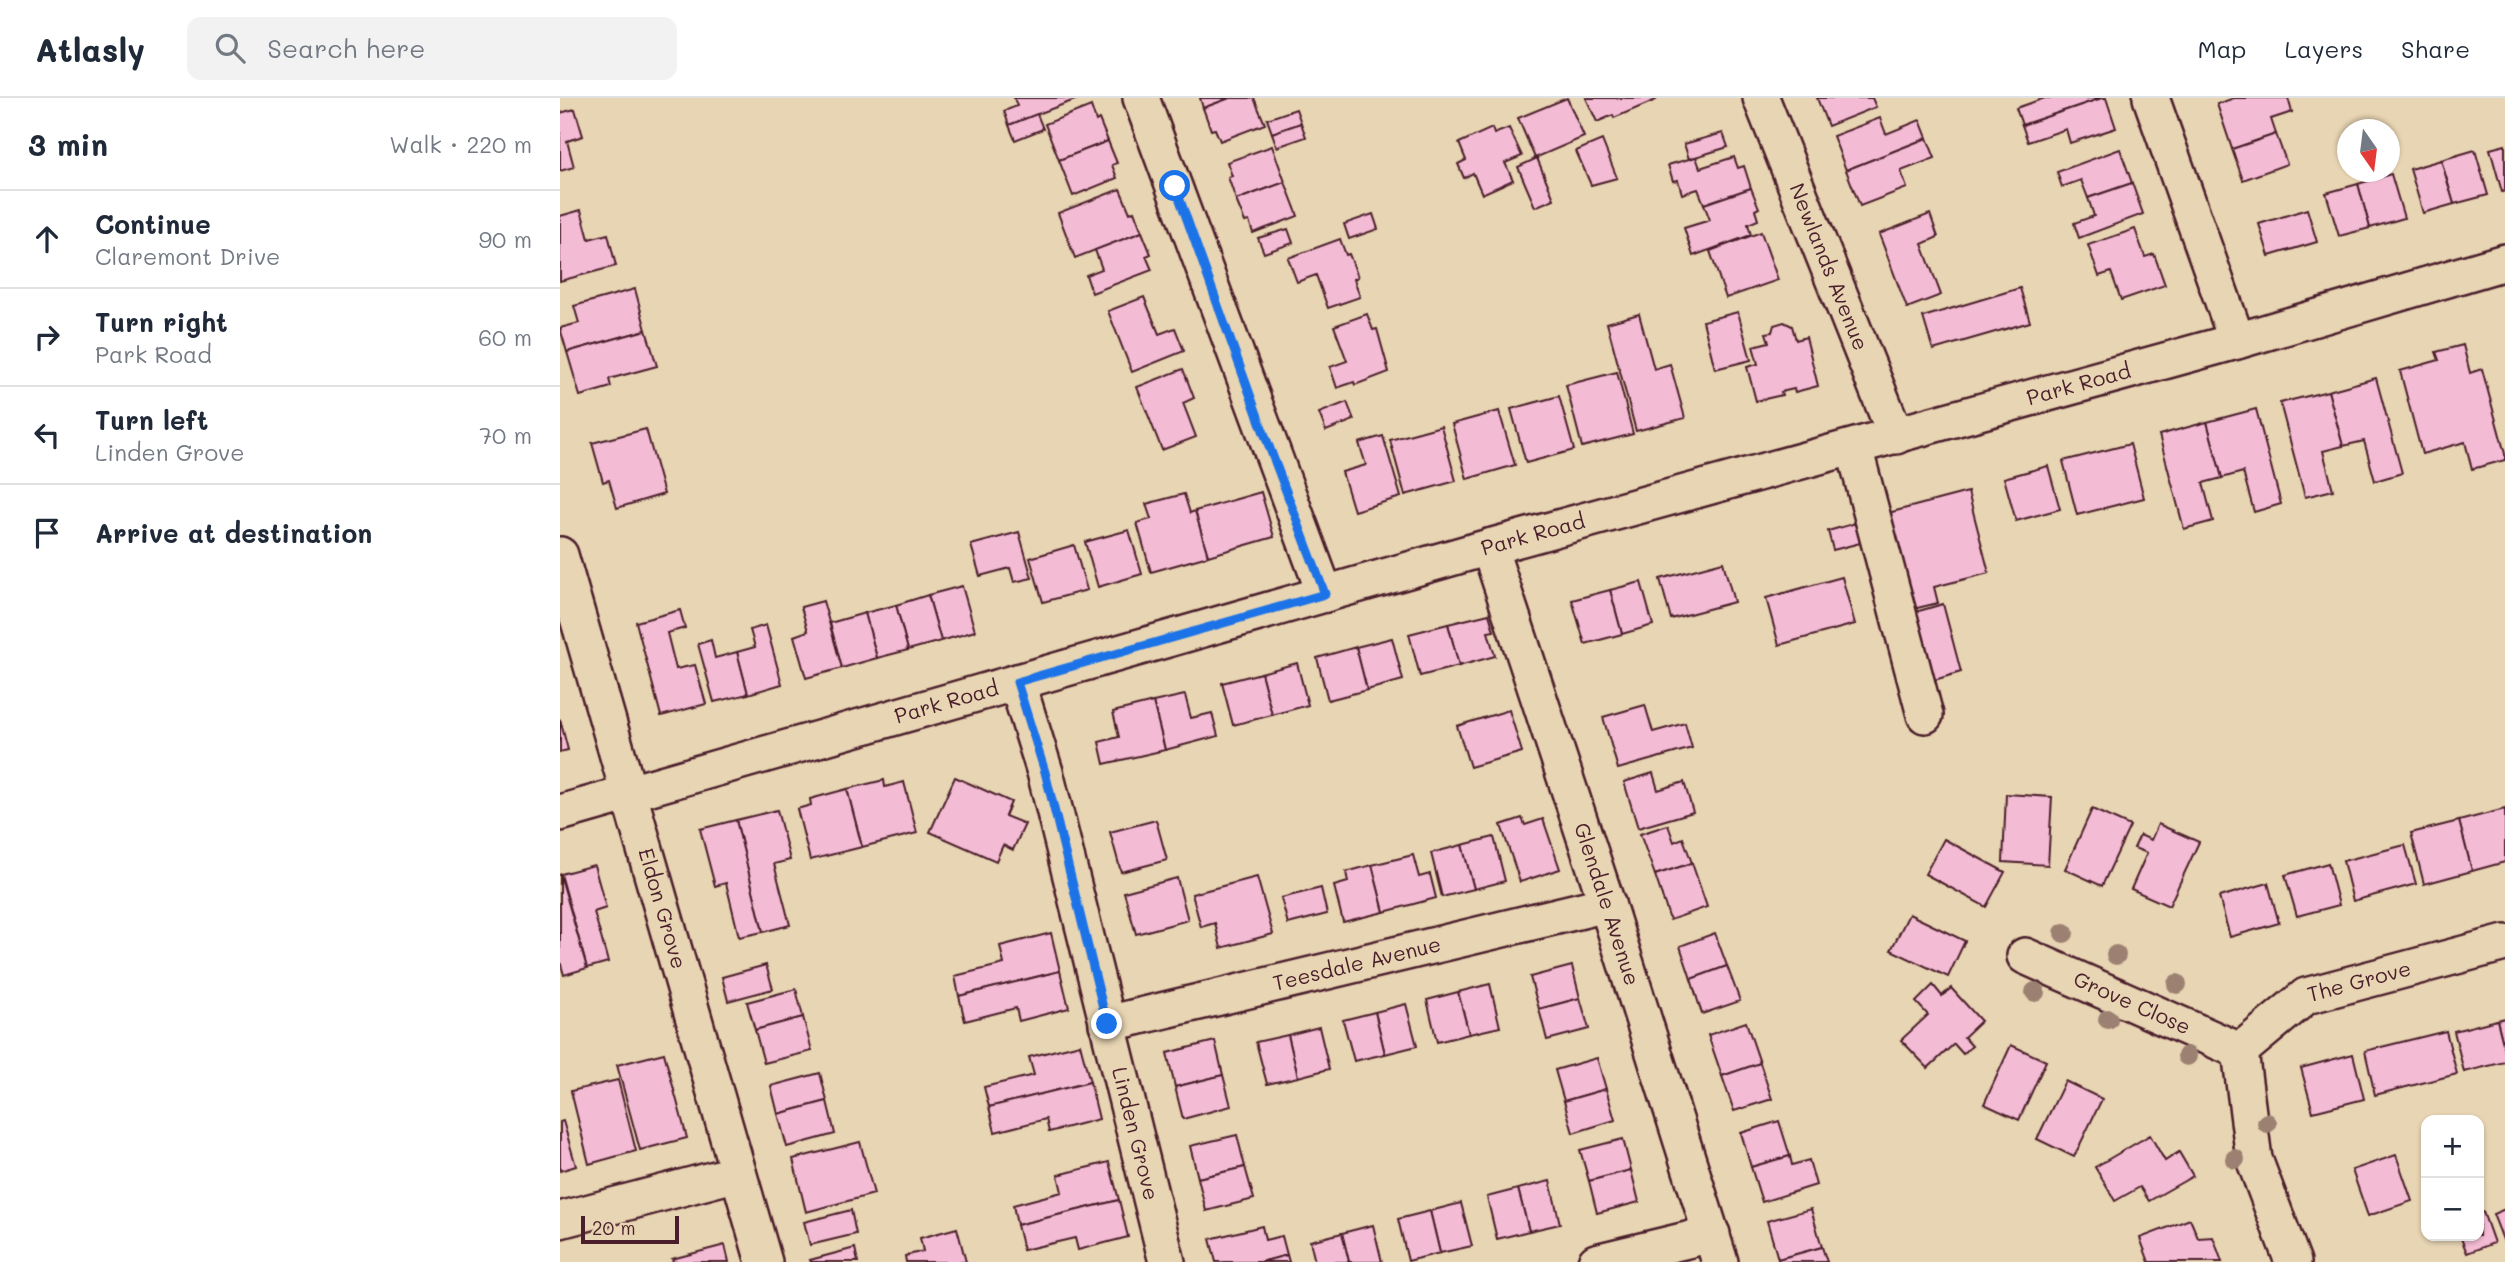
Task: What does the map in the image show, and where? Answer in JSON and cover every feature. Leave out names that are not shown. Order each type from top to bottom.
[{"type":"street","points":[[1141,98],[1325,594]]},
{"type":"street","name":"Newlands Avenue","points":[[1760,98],[1896,436]]},
{"type":"street","points":[[2151,98],[2237,341]]},
{"type":"street","name":"Park Road","points":[[560,813],[1489,547],[2237,341],[2505,262]]},
{"type":"street","points":[[1854,447],[1925,715]]},
{"type":"street","name":"Glendale Avenue","points":[[1489,547],[1607,904],[1716,1248]]},
{"type":"street","name":"Eldon Grove","points":[[560,555],[764,1262]]},
{"type":"street","name":"Linden Grove","points":[[1017,682],[1045,772],[1167,1262]]},
{"type":"street","name":"Teesdale Avenue","points":[[1107,1024],[1607,904]]},
{"type":"street","name":"The Grove","points":[[2240,1051],[2306,996],[2505,943]]},
{"type":"street","name":"Grove Close","points":[[2025,956],[2240,1051]]},
{"type":"street","points":[[2240,1051],[2254,1159],[2293,1262]]},
{"type":"street","points":[[560,1220],[738,1173]]},
{"type":"street","points":[[1596,1262],[1716,1248]]},
{"type":"building","points":[[1014,98],[1080,98],[1009,125],[1004,111],[1017,106]]},
{"type":"building","points":[[1200,98],[1230,98],[1203,108]]},
{"type":"building","points":[[1230,98],[1254,98],[1265,124],[1220,141],[1215,129],[1211,130],[1203,108]]},
{"type":"building","points":[[1567,98],[1584,137],[1535,158],[1518,118]]},
{"type":"building","points":[[1586,98],[1656,100],[1614,118],[1613,115],[1597,122]]},
{"type":"building","points":[[1817,98],[1872,98],[1876,107],[1828,126]]},
{"type":"building","points":[[2045,98],[2102,98],[2022,125],[2016,108]]},
{"type":"building","points":[[2106,98],[2116,128],[2070,143],[2066,129],[2028,142],[2022,125]]},
{"type":"building","points":[[2234,98],[2288,98],[2292,112],[2271,119],[2276,134],[2232,149],[2217,104]]},
{"type":"building","points":[[1091,106],[1108,141],[1059,160],[1045,124]]},
{"type":"building","points":[[575,109],[583,136],[567,141],[574,167],[560,171],[560,113]]},
{"type":"building","points":[[1296,109],[1301,123],[1272,133],[1267,119]]},
{"type":"building","points":[[1037,114],[1043,129],[1015,140],[1009,125]]},
{"type":"building","points":[[1880,118],[1886,134],[1920,120],[1927,138],[1846,170],[1833,136]]},
{"type":"building","points":[[1301,123],[1306,137],[1277,147],[1272,133]]},
{"type":"building","points":[[1492,128],[1494,134],[1509,128],[1522,156],[1505,163],[1513,180],[1482,194],[1473,173],[1464,178],[1458,164],[1466,160],[1459,143]]},
{"type":"building","points":[[1723,133],[1728,147],[1689,159],[1684,144]]},
{"type":"building","points":[[2276,134],[2287,164],[2243,180],[2232,149]]},
{"type":"building","points":[[1927,138],[1935,158],[1901,171],[1907,188],[1860,206],[1846,170]]},
{"type":"building","points":[[1602,140],[1617,178],[1591,185],[1576,151]]},
{"type":"building","points":[[1108,141],[1117,163],[1112,165],[1117,178],[1073,196],[1059,160]]},
{"type":"building","points":[[2505,145],[2505,191],[2502,192],[2490,149]]},
{"type":"building","points":[[1272,146],[1285,182],[1236,200],[1228,177],[1232,176],[1227,162]]},
{"type":"building","points":[[2120,149],[2132,183],[2088,198],[2081,180],[2062,187],[2057,172]]},
{"type":"building","points":[[2475,150],[2488,195],[2454,204],[2441,160]]},
{"type":"building","points":[[1696,157],[1700,168],[1734,157],[1738,168],[1744,166],[1751,188],[1704,204],[1698,189],[1682,194],[1678,180],[1673,181],[1668,165]]},
{"type":"building","points":[[1537,158],[1554,199],[1535,207],[1518,167]]},
{"type":"building","points":[[2441,160],[2454,204],[2423,213],[2410,169]]},
{"type":"building","points":[[1285,182],[1298,216],[1253,233],[1236,200]]},
{"type":"building","points":[[2393,182],[2404,218],[2370,228],[2358,184]]},
{"type":"building","points":[[2132,183],[2143,214],[2079,238],[2074,223],[2094,216],[2088,198]]},
{"type":"building","points":[[2358,184],[2370,228],[2339,236],[2326,193]]},
{"type":"building","points":[[1751,188],[1759,208],[1755,210],[1758,220],[1748,224],[1751,235],[1693,256],[1684,228],[1710,220],[1704,204]]},
{"type":"building","points":[[1120,189],[1130,213],[1134,211],[1142,232],[1075,258],[1058,213]]},
{"type":"building","points":[[2307,209],[2317,242],[2269,256],[2259,224]]},
{"type":"building","points":[[581,210],[589,239],[608,234],[616,266],[560,281],[560,216]]},
{"type":"building","points":[[1373,214],[1378,229],[1349,239],[1344,224]]},
{"type":"building","points":[[1930,214],[1938,237],[1922,244],[1941,295],[1907,308],[1879,234]]},
{"type":"building","points":[[1288,229],[1293,243],[1264,253],[1258,238]]},
{"type":"building","points":[[2135,229],[2145,257],[2154,254],[2165,285],[2121,300],[2111,272],[2099,276],[2088,245]]},
{"type":"building","points":[[1142,232],[1151,254],[1146,256],[1152,270],[1092,293],[1086,275],[1102,269],[1095,250]]},
{"type":"building","points":[[1761,232],[1778,280],[1726,298],[1710,251]]},
{"type":"building","points":[[1340,239],[1358,277],[1354,279],[1360,297],[1328,308],[1316,275],[1297,282],[1288,258]]},
{"type":"building","points":[[2020,288],[2030,322],[1933,350],[1923,317]]},
{"type":"building","points":[[635,289],[646,330],[567,352],[560,328],[579,323],[574,306]]},
{"type":"building","points":[[1144,297],[1159,334],[1175,328],[1184,351],[1132,372],[1108,311]]},
{"type":"building","points":[[1738,312],[1751,360],[1715,369],[1703,321]]},
{"type":"building","points":[[1367,314],[1373,330],[1377,329],[1389,372],[1355,385],[1354,382],[1337,388],[1330,367],[1347,361],[1334,326]]},
{"type":"building","points":[[1639,314],[1654,369],[1670,364],[1685,418],[1636,431],[1607,323]]},
{"type":"building","points":[[1784,322],[1792,326],[1796,340],[1806,337],[1818,386],[1795,392],[1794,389],[1781,392],[1782,395],[1756,401],[1747,367],[1758,364],[1753,346],[1769,342],[1766,333],[1772,332],[1774,325]]},
{"type":"building","points":[[646,330],[657,366],[609,379],[611,387],[580,396],[567,352]]},
{"type":"building","points":[[2463,345],[2470,373],[2482,369],[2505,454],[2505,460],[2472,469],[2465,442],[2422,454],[2400,371],[2439,360],[2436,352]]},
{"type":"building","points":[[1183,369],[1194,398],[1183,403],[1196,437],[1162,450],[1137,387]]},
{"type":"building","points":[[1617,372],[1633,434],[1582,447],[1566,385]]},
{"type":"building","points":[[2376,378],[2402,473],[2375,481],[2364,441],[2343,446],[2328,391]]},
{"type":"building","points":[[2328,391],[2343,446],[2323,451],[2333,490],[2305,497],[2280,403]]},
{"type":"building","points":[[1559,396],[1574,450],[1526,463],[1511,409]]},
{"type":"building","points":[[1347,402],[1354,420],[1326,431],[1319,413]]},
{"type":"building","points":[[2256,409],[2281,504],[2254,512],[2243,472],[2222,478],[2207,422]]},
{"type":"building","points":[[1499,411],[1515,465],[1467,479],[1452,424]]},
{"type":"building","points":[[2207,422],[2222,478],[2203,483],[2213,521],[2184,529],[2159,435]]},
{"type":"building","points":[[1441,426],[1456,481],[1405,495],[1390,440]]},
{"type":"building","points":[[646,429],[664,494],[617,508],[609,480],[603,482],[592,443]]},
{"type":"building","points":[[1383,436],[1401,497],[1354,511],[1342,472],[1366,465],[1359,443]]},
{"type":"building","points":[[2130,444],[2144,498],[2077,515],[2063,461]]},
{"type":"building","points":[[2048,466],[2060,509],[2016,521],[2004,478]]},
{"type":"building","points":[[1261,492],[1274,537],[1208,556],[1195,511]]},
{"type":"building","points":[[1968,492],[1989,573],[1934,587],[1938,603],[1913,609],[1888,513]]},
{"type":"building","points":[[1184,494],[1190,513],[1195,511],[1208,556],[1151,572],[1137,523],[1151,519],[1146,504]]},
{"type":"building","points":[[1863,521],[1868,541],[1833,550],[1828,531]]},
{"type":"building","points":[[1129,530],[1142,574],[1098,587],[1085,542]]},
{"type":"building","points":[[1019,532],[1032,578],[1014,582],[1010,568],[980,576],[971,545]]},
{"type":"building","points":[[1074,545],[1087,590],[1043,602],[1030,558]]},
{"type":"building","points":[[1723,562],[1734,602],[1671,619],[1660,579]]},
{"type":"building","points":[[1842,577],[1855,624],[1779,645],[1766,598]]},
{"type":"building","points":[[1641,582],[1653,625],[1622,634],[1610,590]]},
{"type":"building","points":[[962,586],[975,631],[941,641],[928,595]]},
{"type":"building","points":[[1610,590],[1622,634],[1585,644],[1572,600]]},
{"type":"building","points":[[928,595],[941,641],[908,650],[896,605]]},
{"type":"building","points":[[823,601],[842,668],[806,678],[794,636],[808,631],[801,607]]},
{"type":"building","points":[[1943,604],[1961,672],[1931,681],[1912,613]]},
{"type":"building","points":[[896,605],[908,650],[877,658],[865,613]]},
{"type":"building","points":[[680,610],[685,628],[667,633],[676,669],[695,665],[706,704],[661,716],[636,622]]},
{"type":"building","points":[[865,613],[877,658],[842,668],[830,623]]},
{"type":"building","points":[[1489,614],[1494,631],[1488,632],[1495,656],[1459,666],[1448,624]]},
{"type":"building","points":[[1448,624],[1459,666],[1420,676],[1409,634]]},
{"type":"building","points":[[766,625],[782,684],[748,694],[737,652],[755,647],[750,630]]},
{"type":"building","points":[[1392,638],[1403,680],[1367,690],[1356,647]]},
{"type":"building","points":[[711,640],[715,658],[737,652],[748,694],[714,702],[698,644]]},
{"type":"building","points":[[1356,647],[1367,690],[1328,700],[1317,658]]},
{"type":"building","points":[[1297,663],[1308,705],[1272,715],[1261,673]]},
{"type":"building","points":[[1261,673],[1272,715],[1233,725],[1222,683]]},
{"type":"building","points":[[1185,695],[1191,718],[1212,713],[1218,736],[1165,750],[1153,702]]},
{"type":"building","points":[[1153,702],[1165,750],[1104,764],[1099,742],[1119,737],[1113,712]]},
{"type":"building","points":[[1645,705],[1653,732],[1685,723],[1692,748],[1618,769],[1603,717]]},
{"type":"building","points":[[1509,710],[1522,752],[1470,767],[1457,726]]},
{"type":"building","points":[[560,719],[568,750],[560,752]]},
{"type":"building","points":[[1653,773],[1658,790],[1684,782],[1693,812],[1638,828],[1624,782]]},
{"type":"building","points":[[955,777],[1011,802],[1005,816],[1025,824],[1013,850],[1003,845],[996,861],[930,832]]},
{"type":"building","points":[[884,780],[885,787],[904,782],[917,833],[862,847],[847,789]]},
{"type":"building","points":[[847,789],[862,847],[810,860],[797,809],[811,805],[810,799]]},
{"type":"building","points":[[2006,794],[2052,797],[2048,865],[2003,862]]},
{"type":"building","points":[[2092,809],[2130,826],[2102,886],[2065,869]]},
{"type":"building","points":[[2505,809],[2505,862],[2472,871],[2459,821]]},
{"type":"building","points":[[777,810],[790,860],[774,864],[790,925],[763,932],[736,820]]},
{"type":"building","points":[[1522,818],[1525,825],[1543,819],[1560,869],[1520,882],[1501,825]]},
{"type":"building","points":[[736,820],[763,932],[739,937],[726,883],[715,886],[700,829]]},
{"type":"building","points":[[1156,820],[1167,860],[1121,872],[1110,832]]},
{"type":"building","points":[[2459,821],[2472,871],[2424,884],[2411,833]]},
{"type":"building","points":[[2158,824],[2199,842],[2169,906],[2131,889],[2147,853],[2134,848],[2140,835],[2151,840]]},
{"type":"building","points":[[1668,825],[1674,842],[1683,838],[1692,863],[1655,875],[1640,834]]},
{"type":"building","points":[[1494,837],[1505,881],[1474,889],[1462,845]]},
{"type":"building","points":[[1944,839],[2005,872],[1986,907],[1925,874]]},
{"type":"building","points":[[1462,845],[1474,889],[1442,897],[1431,853]]},
{"type":"building","points":[[2405,845],[2416,884],[2353,901],[2343,861]]},
{"type":"building","points":[[1413,855],[1419,877],[1430,874],[1436,898],[1384,912],[1372,865]]},
{"type":"building","points":[[1692,863],[1707,907],[1670,920],[1655,875]]},
{"type":"building","points":[[2328,863],[2339,905],[2297,916],[2285,875]]},
{"type":"building","points":[[594,865],[606,908],[594,912],[608,962],[587,968],[561,874]]},
{"type":"building","points":[[1372,865],[1384,912],[1343,922],[1334,886],[1348,882],[1346,872]]},
{"type":"building","points":[[560,874],[587,968],[564,975],[560,961]]},
{"type":"building","points":[[1257,877],[1273,934],[1221,948],[1215,923],[1201,927],[1192,894]]},
{"type":"building","points":[[1177,878],[1188,920],[1136,934],[1124,892]]},
{"type":"building","points":[[2268,883],[2279,923],[2230,937],[2219,897]]},
{"type":"building","points":[[1321,888],[1327,914],[1288,924],[1281,898]]},
{"type":"building","points":[[1909,914],[1965,941],[1948,977],[1891,950]]},
{"type":"building","points":[[1051,933],[1060,971],[959,996],[955,976],[1004,964],[1000,946]]},
{"type":"building","points":[[1715,933],[1727,966],[1691,979],[1680,946]]},
{"type":"building","points":[[766,965],[773,989],[728,1001],[722,977]]},
{"type":"building","points":[[1572,966],[1580,998],[1539,1009],[1530,977]]},
{"type":"building","points":[[1727,966],[1740,1001],[1702,1014],[1691,979]]},
{"type":"building","points":[[1060,971],[1069,1008],[1019,1021],[1016,1008],[965,1021],[959,996]]},
{"type":"building","points":[[1490,984],[1500,1027],[1469,1034],[1458,992]]},
{"type":"building","points":[[1933,985],[1942,996],[1951,988],[1981,1021],[1964,1037],[1972,1046],[1963,1054],[1954,1044],[1928,1068],[1901,1040],[1928,1015],[1916,1002]]},
{"type":"building","points":[[796,989],[803,1017],[755,1030],[747,1002]]},
{"type":"building","points":[[1458,992],[1469,1034],[1437,1042],[1427,1000]]},
{"type":"building","points":[[1580,998],[1589,1029],[1547,1040],[1539,1009]]},
{"type":"building","points":[[1406,1004],[1417,1046],[1385,1054],[1375,1012]]},
{"type":"building","points":[[1375,1012],[1385,1054],[1354,1061],[1343,1020]]},
{"type":"building","points":[[803,1017],[812,1051],[764,1063],[755,1030]]},
{"type":"building","points":[[2505,1018],[2505,1052],[2497,1020]]},
{"type":"building","points":[[2497,1020],[2505,1062],[2464,1072],[2454,1031]]},
{"type":"building","points":[[1746,1022],[1760,1063],[1722,1076],[1708,1035]]},
{"type":"building","points":[[1319,1027],[1329,1069],[1298,1077],[1288,1035]]},
{"type":"building","points":[[2446,1031],[2457,1074],[2375,1095],[2365,1051]]},
{"type":"building","points":[[1288,1035],[1298,1077],[1267,1084],[1256,1042]]},
{"type":"building","points":[[1215,1041],[1223,1075],[1175,1087],[1167,1053]]},
{"type":"building","points":[[1080,1044],[1090,1082],[989,1107],[984,1087],[1034,1075],[1029,1057]]},
{"type":"building","points":[[2011,1045],[2046,1061],[2019,1120],[1984,1104]]},
{"type":"building","points":[[664,1053],[687,1138],[640,1150],[617,1065]]},
{"type":"building","points":[[2353,1054],[2364,1099],[2313,1112],[2301,1068]]},
{"type":"building","points":[[1597,1058],[1606,1089],[1564,1101],[1555,1070]]},
{"type":"building","points":[[1760,1063],[1772,1099],[1734,1111],[1722,1076]]},
{"type":"building","points":[[820,1073],[827,1101],[778,1114],[771,1086]]},
{"type":"building","points":[[1223,1075],[1231,1106],[1183,1119],[1175,1087]]},
{"type":"building","points":[[618,1080],[636,1151],[589,1164],[571,1091]]},
{"type":"building","points":[[2065,1081],[2102,1099],[2074,1157],[2037,1139]]},
{"type":"building","points":[[1090,1082],[1099,1119],[1049,1132],[1046,1119],[995,1132],[989,1107]]},
{"type":"building","points":[[1606,1089],[1615,1120],[1573,1133],[1564,1101]]},
{"type":"building","points":[[827,1101],[835,1134],[787,1147],[778,1114]]},
{"type":"building","points":[[563,1121],[576,1166],[560,1171],[560,1122]]},
{"type":"building","points":[[1779,1121],[1790,1156],[1751,1167],[1741,1133]]},
{"type":"building","points":[[1237,1135],[1245,1167],[1198,1178],[1190,1146]]},
{"type":"building","points":[[2150,1135],[2165,1161],[2179,1152],[2193,1176],[2149,1201],[2140,1187],[2115,1201],[2095,1167]]},
{"type":"building","points":[[1623,1139],[1631,1170],[1589,1181],[1580,1150]]},
{"type":"building","points":[[860,1142],[874,1194],[806,1212],[793,1159]]},
{"type":"building","points":[[2396,1155],[2412,1201],[2368,1216],[2352,1170]]},
{"type":"building","points":[[1790,1156],[1792,1165],[1809,1160],[1816,1185],[1762,1202],[1751,1167]]},
{"type":"building","points":[[1109,1162],[1119,1200],[1017,1225],[1013,1205],[1062,1192],[1058,1175]]},
{"type":"building","points":[[1245,1167],[1254,1199],[1206,1211],[1198,1178]]},
{"type":"building","points":[[1631,1170],[1639,1202],[1597,1213],[1589,1181]]},
{"type":"building","points":[[1550,1181],[1560,1224],[1529,1231],[1518,1189]]},
{"type":"building","points":[[1518,1189],[1529,1231],[1497,1239],[1487,1197]]},
{"type":"building","points":[[1119,1200],[1128,1237],[1078,1250],[1075,1238],[1023,1250],[1017,1225]]},
{"type":"building","points":[[1461,1203],[1472,1246],[1440,1253],[1430,1211]]},
{"type":"building","points":[[1811,1209],[1822,1247],[1778,1259],[1767,1221]]},
{"type":"building","points":[[2505,1209],[2505,1245],[2493,1214]]},
{"type":"building","points":[[851,1210],[856,1234],[810,1245],[804,1222]]},
{"type":"building","points":[[1430,1211],[1440,1253],[1408,1261],[1398,1219]]},
{"type":"building","points":[[2484,1215],[2494,1243],[2467,1253],[2462,1241],[2484,1241]]},
{"type":"building","points":[[2190,1219],[2198,1238],[2213,1237],[2222,1262],[2149,1262],[2140,1238]]},
{"type":"building","points":[[1373,1225],[1382,1262],[1349,1262],[1342,1233]]},
{"type":"building","points":[[1262,1226],[1265,1240],[1282,1236],[1287,1255],[1261,1262],[1216,1262],[1210,1239]]},
{"type":"building","points":[[957,1228],[966,1262],[906,1262],[905,1256],[923,1251],[920,1238]]},
{"type":"building","points":[[1342,1233],[1349,1262],[1315,1262],[1310,1241]]},
{"type":"building","points":[[725,1245],[729,1262],[673,1262],[672,1259]]},
{"type":"building","points":[[1822,1247],[1827,1262],[1778,1262],[1778,1259]]},
{"type":"building","points":[[855,1248],[858,1262],[810,1260]]},
{"type":"building","points":[[1287,1255],[1289,1262],[1261,1262]]},
{"type":"route","points":[[1107,1024],[1045,772],[1017,682],[1325,594],[1175,186]]}]
